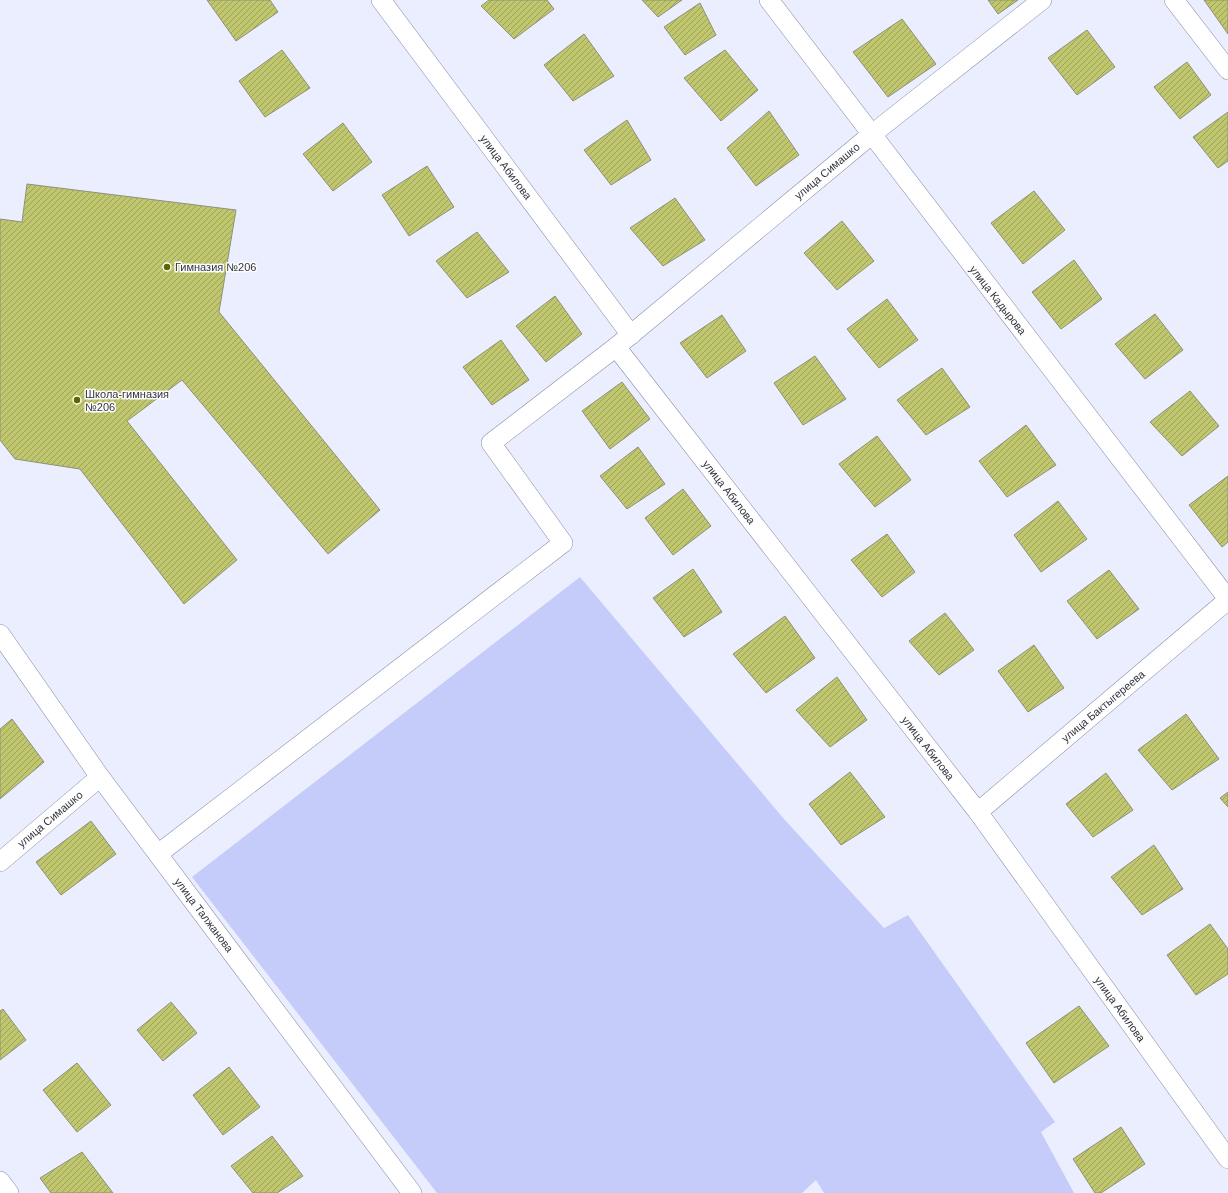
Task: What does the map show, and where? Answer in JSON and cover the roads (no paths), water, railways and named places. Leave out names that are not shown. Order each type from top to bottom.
[{"type":"street","name":"улица Абилова","points":[[381,0],[631,334]]},
{"type":"street","name":"улица Кадырова","points":[[769,0],[1228,599]]},
{"type":"street","name":"улица Симашко","points":[[158,854],[563,543],[491,442],[616,347],[871,135],[1042,0]]},
{"type":"street","points":[[1174,0],[1228,70]]},
{"type":"street","name":"улица Абилова","points":[[616,347],[978,812],[1228,1159]]},
{"type":"street","name":"улица Бактыгереева","points":[[978,812],[1228,599]]},
{"type":"street","name":"улица Талжанова","points":[[0,634],[100,777],[412,1193]]},
{"type":"street","name":"улица Симашко","points":[[0,862],[100,777]]},
{"type":"street","points":[[0,1181],[9,1193]]},
{"type":"place","name":"Гимназия №206","points":[[167,267]]},
{"type":"place","name":"Школа-гимназия №206","points":[[77,400]]}]
